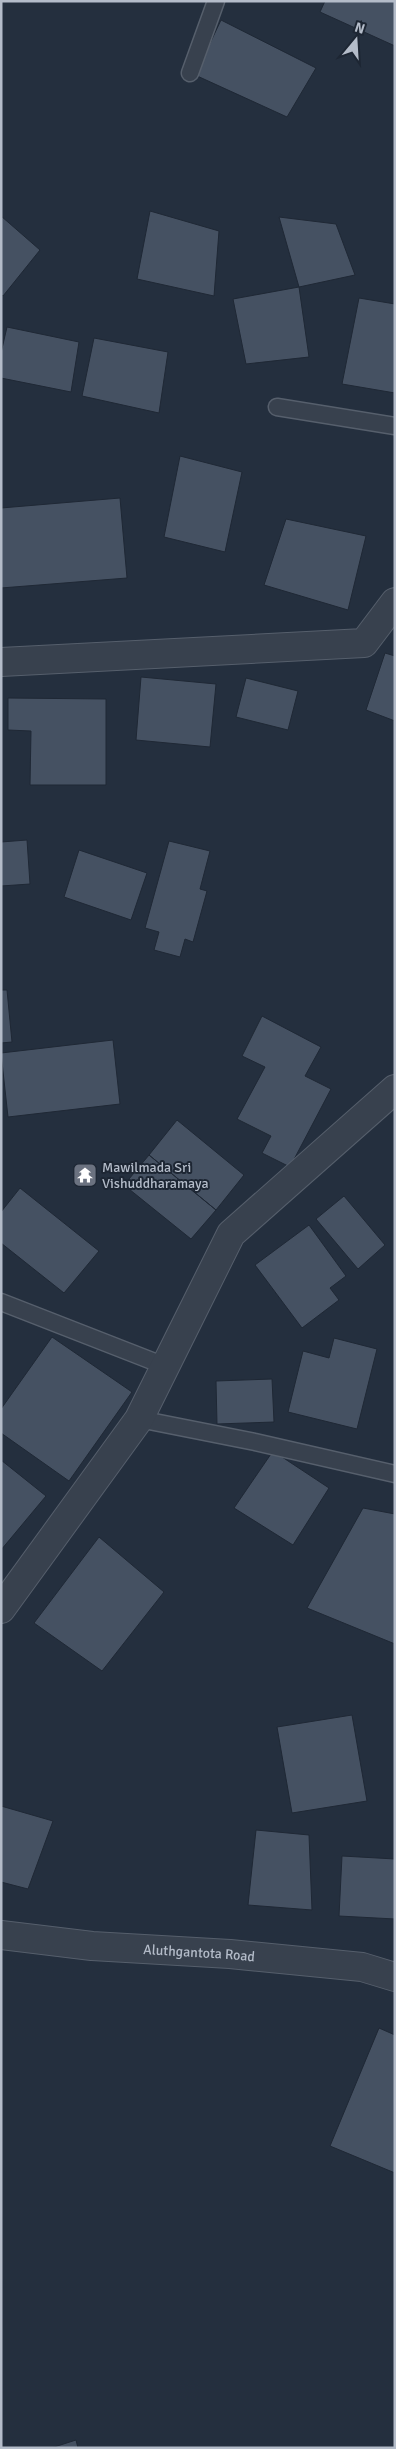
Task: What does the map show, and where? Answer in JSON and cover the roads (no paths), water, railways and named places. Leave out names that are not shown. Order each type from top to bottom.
[{"type":"street","points":[[1,662],[364,643],[395,602]]},
{"type":"street","points":[[1,1610],[139,1419],[231,1234],[395,1089]]},
{"type":"street","name":"Aluthgantota Road","points":[[1,1935],[92,1946],[230,1954],[362,1968],[395,1978]]},
{"type":"lane","points":[[190,73],[216,1]]},
{"type":"lane","points":[[277,407],[395,426]]},
{"type":"lane","points":[[1,1302],[165,1366]]},
{"type":"lane","points":[[139,1419],[255,1442],[395,1474]]},
{"type":"place","name":"Mawilmada Sri Vishuddharamaya","points":[[85,1175]]}]
